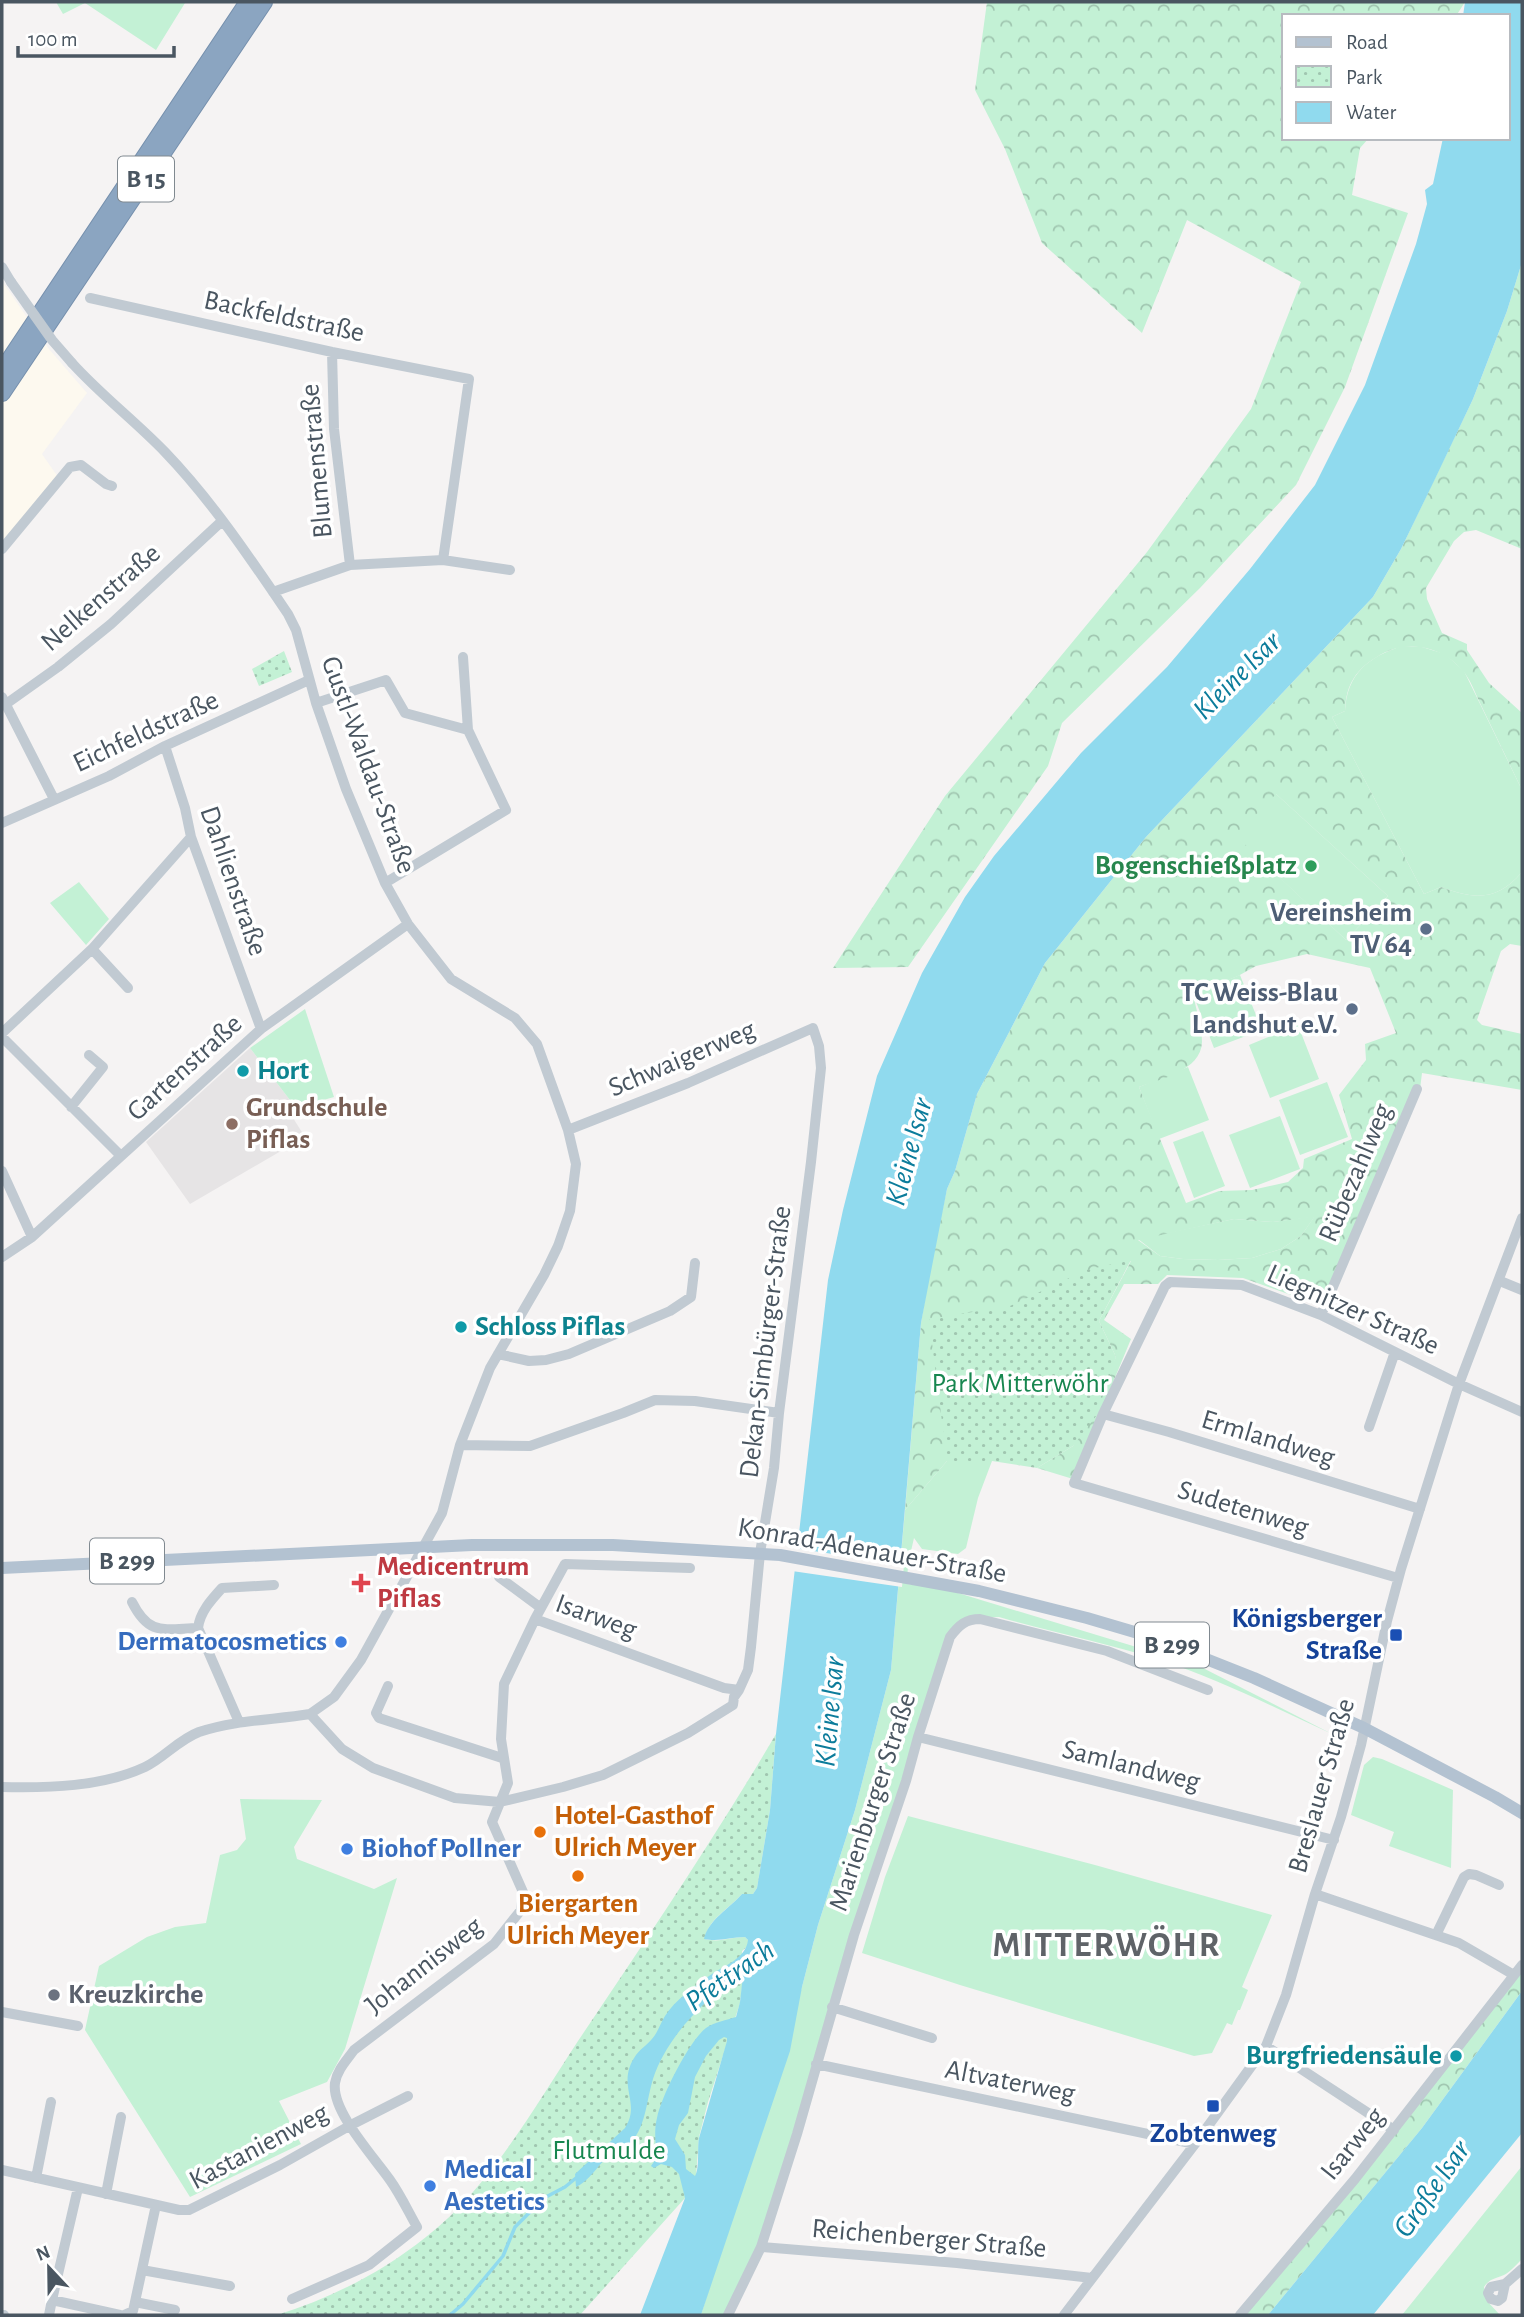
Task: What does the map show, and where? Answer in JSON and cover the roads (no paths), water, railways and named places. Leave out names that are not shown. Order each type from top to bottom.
[{"type":"highway","name":"B 15","points":[[2,371],[248,2]]},
{"type":"highway","name":"B 15","points":[[2,393],[264,2]]},
{"type":"main road","name":"Konrad-Adenauer-Straße","points":[[2,1568],[425,1547],[613,1545],[765,1553],[929,1581],[1087,1618],[1148,1636],[1254,1678],[1364,1728],[1522,1813]]},
{"type":"street","name":"Gustl-Waldau-Straße","points":[[2,267],[44,330],[72,363],[163,450],[222,521],[273,592],[296,630],[316,703],[346,789],[385,883],[408,924],[451,979],[515,1018],[537,1044],[568,1130],[576,1164],[567,1221],[558,1246],[498,1353],[475,1404],[460,1446],[442,1513],[361,1660],[334,1697],[310,1714]]},
{"type":"street","name":"Backfeldstraße","points":[[90,298],[332,352],[469,379],[443,559]]},
{"type":"street","name":"Blumenstraße","points":[[332,352],[333,416],[350,565]]},
{"type":"street","points":[[2,549],[70,467],[81,465],[112,486]]},
{"type":"street","name":"Nelkenstraße","points":[[4,701],[58,667],[111,624],[222,521]]},
{"type":"street","points":[[273,592],[350,565],[443,559],[510,570]]},
{"type":"street","points":[[385,883],[506,810],[468,730],[463,657]]},
{"type":"street","name":"Eichfeldstraße","points":[[2,823],[109,776],[165,746],[309,680]]},
{"type":"street","points":[[316,703],[386,680],[405,713],[468,730]]},
{"type":"street","points":[[4,701],[54,799]]},
{"type":"street","name":"Dahlienstraße","points":[[165,746],[185,808],[191,837],[261,1029]]},
{"type":"street","points":[[121,1156],[2,1035],[92,949],[191,837]]},
{"type":"street","name":"Gartenstraße","points":[[2,1257],[32,1237],[261,1029],[408,924]]},
{"type":"street","points":[[92,949],[128,988]]},
{"type":"street","name":"Schwaigerweg","points":[[568,1130],[688,1083],[813,1028]]},
{"type":"street","name":"Dekan-Simbürger-Straße","points":[[310,1714],[342,1749],[373,1768],[455,1798],[500,1802],[603,1775],[688,1733],[733,1705],[734,1697],[748,1670],[765,1553],[779,1413],[821,1068],[819,1046],[813,1028]]},
{"type":"street","points":[[72,1107],[103,1068],[89,1055]]},
{"type":"street","name":"Rübezahlweg","points":[[1321,1315],[1417,1089]]},
{"type":"street","points":[[2,1171],[32,1237]]},
{"type":"street","name":"Breslauer Straße","points":[[1064,2315],[1266,2046],[1286,1995],[1315,1894],[1334,1840],[1364,1728],[1398,1578],[1459,1384],[1522,1218]]},
{"type":"street","points":[[498,1353],[530,1361],[546,1360],[596,1343],[670,1311],[691,1297],[695,1263]]},
{"type":"street","points":[[1500,1281],[1522,1290]]},
{"type":"street","name":"Liegnitzer Straße","points":[[1074,1483],[1155,1303],[1170,1282],[1242,1285],[1321,1315],[1459,1384],[1522,1412]]},
{"type":"street","points":[[1370,1427],[1395,1352]]},
{"type":"street","points":[[460,1446],[530,1446],[623,1413],[654,1399],[695,1401],[779,1413]]},
{"type":"street","name":"Ermlandweg","points":[[1103,1414],[1420,1509]]},
{"type":"street","name":"Sudetenweg","points":[[1074,1483],[1398,1578]]},
{"type":"street","name":"Isarweg","points":[[690,1568],[565,1564],[534,1619],[724,1688],[739,1690]]},
{"type":"street","points":[[499,1577],[541,1608]]},
{"type":"street","points":[[239,1722],[198,1628],[199,1619],[222,1588],[274,1585]]},
{"type":"street","points":[[132,1602],[140,1618],[151,1626],[167,1629],[198,1628]]},
{"type":"street","name":"Johannisweg","points":[[292,2299],[369,2265],[417,2227],[391,2182],[351,2125],[338,2099],[335,2084],[342,2066],[354,2050],[494,1944],[522,1910],[523,1892],[492,1822],[508,1783],[501,1739],[504,1684],[534,1619]]},
{"type":"street","name":"Marienburger Straße","points":[[727,2315],[761,2248],[832,2007],[950,1637],[958,1626],[970,1619],[981,1619],[1107,1651],[1208,1690]]},
{"type":"street","points":[[388,1686],[376,1713],[379,1718],[502,1758]]},
{"type":"street","points":[[2,1787],[57,1786],[127,1774],[154,1763],[174,1746],[197,1733],[239,1722],[310,1714]]},
{"type":"street","name":"Samlandweg","points":[[918,1737],[1334,1840]]},
{"type":"street","points":[[1436,1935],[1464,1877],[1469,1874],[1476,1875],[1499,1885]]},
{"type":"street","points":[[1315,1894],[1459,1943],[1514,1975]]},
{"type":"street","name":"Isarweg","points":[[1240,2315],[1394,2130],[1522,1965]]},
{"type":"street","points":[[832,2007],[932,2038]]},
{"type":"street","points":[[2,2012],[78,2026]]},
{"type":"street","points":[[1266,2046],[1394,2130]]},
{"type":"street","name":"Altvaterweg","points":[[816,2064],[1195,2144]]},
{"type":"street","points":[[351,2125],[408,2096]]},
{"type":"street","points":[[36,2178],[51,2102]]},
{"type":"street","points":[[106,2194],[121,2117]]},
{"type":"street","name":"Kastanienweg","points":[[2,2170],[189,2210],[280,2165],[351,2125]]},
{"type":"street","points":[[49,2315],[78,2188]]},
{"type":"street","points":[[52,2300],[122,2315],[132,2311],[156,2204]]},
{"type":"street","name":"Reichenberger Straße","points":[[761,2248],[957,2263],[1092,2278]]},
{"type":"street","points":[[1505,2284],[1522,2269]]},
{"type":"street","points":[[142,2270],[230,2286]]},
{"type":"street","points":[[135,2302],[175,2310]]},
{"type":"water","name":"Kleine Isar","points":[[1465,2],[1522,2],[1522,262],[1507,311],[1473,399],[1401,549],[1373,597],[1146,837],[1045,963],[977,1094],[955,1171],[947,1189],[921,1323],[891,1670],[855,1810],[818,1925],[802,1987],[790,2051],[701,2315],[640,2315],[685,2198],[679,2174],[672,2167],[661,2164],[654,2168],[651,2166],[658,2156],[655,2132],[660,2109],[677,2070],[699,2035],[713,2024],[736,2017],[743,1975],[702,2006],[667,2048],[653,2079],[643,2119],[633,2140],[610,2155],[576,2187],[575,2174],[625,2128],[631,2110],[628,2084],[630,2066],[638,2052],[651,2041],[669,2010],[691,1989],[738,1957],[748,1940],[745,1937],[704,1939],[710,1926],[720,1915],[742,1894],[753,1894],[757,1888],[770,1810],[776,1734],[828,1280],[877,1076],[922,973],[965,897],[994,856],[1081,753],[1167,667],[1250,569],[1315,485],[1365,385],[1416,244],[1427,204],[1425,190],[1433,184],[1443,140],[1510,140],[1510,14],[1463,14]],"holes":[[[724,2037],[727,2041],[699,2138],[695,2176],[686,2169],[685,2155],[675,2139],[679,2125],[688,2113],[695,2077],[706,2056],[719,2040]]]},
{"type":"water","name":"Große Isar","points":[[1522,1991],[1522,2133],[1373,2315],[1268,2315],[1422,2128]]},
{"type":"waterway","name":"Pfettrach","points":[[450,2315],[463,2304],[503,2256],[515,2227],[544,2198],[576,2178]]},
{"type":"place","name":"Bogenschießplatz","points":[[1311,866]]},
{"type":"place","name":"Vereinsheim TV 64","points":[[1426,929]]},
{"type":"place","name":"TC Weiss-Blau Landshut e.V.","points":[[1352,1009]]},
{"type":"place","name":"Hort","points":[[243,1071]]},
{"type":"place","name":"Grundschule Piflas","points":[[232,1124]]},
{"type":"place","name":"Schloss Piflas","points":[[461,1327]]},
{"type":"place","name":"Medicentrum Piflas","points":[[361,1583]]},
{"type":"place","name":"Königsberger Straße","points":[[1396,1635]]},
{"type":"place","name":"Dermatocosmetics","points":[[341,1642]]},
{"type":"place","name":"Hotel-Gasthof Ulrich Meyer","points":[[540,1832]]},
{"type":"place","name":"Biohof Pollner","points":[[347,1849]]},
{"type":"place","name":"Biergarten Ulrich Meyer","points":[[578,1876]]},
{"type":"place","name":"Kreuzkirche","points":[[54,1995]]},
{"type":"place","name":"Burgfriedensäule","points":[[1456,2056]]},
{"type":"place","name":"Zobtenweg","points":[[1213,2106]]},
{"type":"place","name":"Medical Aestetics","points":[[430,2186]]},
{"type":"district","name":"MITTERWÖHR","points":[[1107,1945]]},
{"type":"park label","name":"Park Mitterwöhr","points":[[1020,1384]]},
{"type":"park label","name":"Flutmulde","points":[[609,2151]]}]
